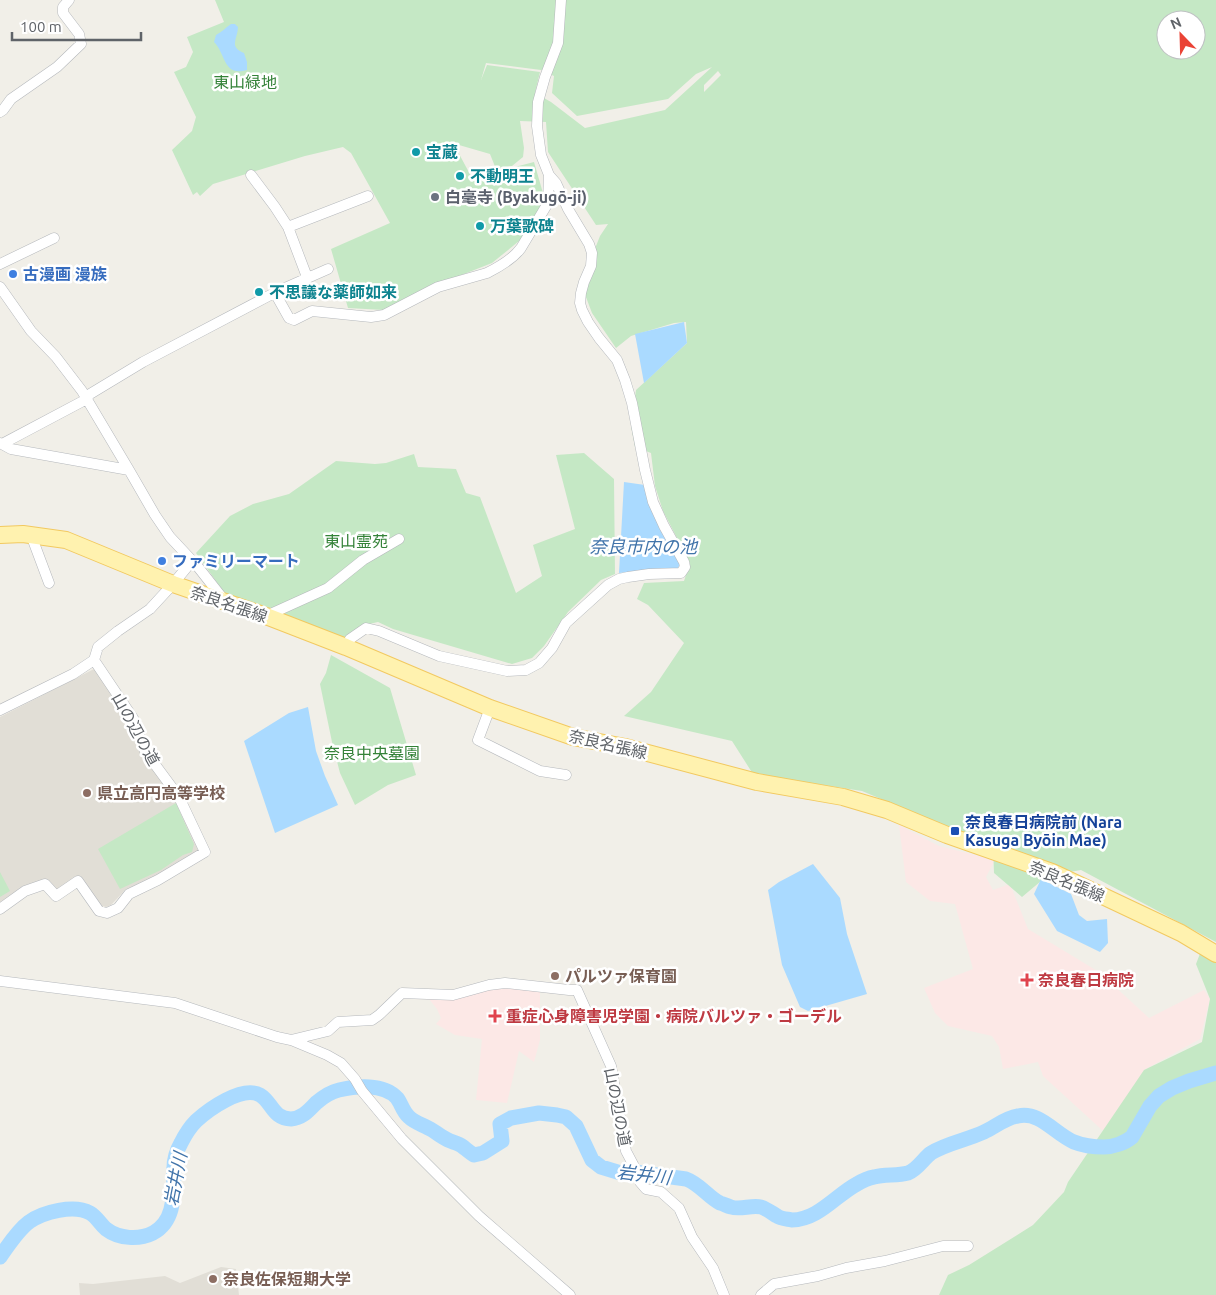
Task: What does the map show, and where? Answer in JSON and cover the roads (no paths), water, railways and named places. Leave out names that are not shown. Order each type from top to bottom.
[{"type":"main road","name":"奈良名張線","points":[[0,535],[23,534],[66,540],[173,584],[266,616],[346,647],[490,708],[573,737],[634,750],[757,782],[843,797],[887,810],[1052,872],[1181,932],[1216,954]]},
{"type":"street","points":[[0,112],[11,99],[57,67],[81,44],[79,34],[63,13],[63,7],[69,0]]},
{"type":"street","points":[[346,647],[350,639],[366,628],[379,631],[440,656],[507,671],[526,670],[539,663],[552,648],[566,624],[608,585],[628,577],[681,573],[685,567],[653,502],[626,380],[617,360],[599,338],[582,310],[580,303],[581,293],[592,266],[592,253],[589,244],[568,209],[556,183],[549,175],[541,155],[537,126],[538,102],[558,43],[561,0]]},
{"type":"street","points":[[251,175],[288,227],[307,277]]},
{"type":"street","points":[[274,294],[288,318],[294,320],[312,311],[371,317],[384,315],[438,287],[487,273],[516,254],[521,248],[548,203],[549,175]]},
{"type":"street","points":[[288,227],[368,196]]},
{"type":"street","points":[[0,264],[54,238]]},
{"type":"street","points":[[129,470],[11,450],[1,443],[84,400],[90,394],[143,362],[307,277],[328,269]]},
{"type":"street","points":[[0,287],[32,331],[56,357],[86,398],[155,515],[170,536],[198,567],[226,603]]},
{"type":"street","points":[[31,535],[49,583]]},
{"type":"street","points":[[266,616],[328,588],[363,560],[399,540]]},
{"type":"street","points":[[0,710],[73,674],[94,660],[98,647],[150,609],[192,561]]},
{"type":"street","name":"山の辺の道","points":[[0,909],[25,891],[46,884],[56,896],[78,882],[99,911],[108,913],[118,908],[129,894],[158,880],[204,852],[180,797],[145,751],[133,718],[94,660]]},
{"type":"street","points":[[490,708],[478,740],[540,771],[566,775]]},
{"type":"street","points":[[0,981],[175,1003],[291,1040],[326,1055],[341,1064],[402,1139],[479,1216],[570,1295]]},
{"type":"street","name":"山の辺の道","points":[[291,1040],[328,1031],[338,1022],[372,1020],[380,1015],[402,993],[453,995],[490,985],[506,984],[577,990],[611,1066],[626,1151],[640,1182],[646,1189],[661,1192],[679,1208],[692,1236],[713,1268],[724,1295]]},
{"type":"street","points":[[761,1295],[774,1284],[885,1261],[943,1246],[968,1246]]},
{"type":"water","points":[[231,24],[235,24],[238,27],[235,45],[239,51],[244,53],[247,70],[233,70],[229,67],[214,42],[216,35]]},
{"type":"water","points":[[684,322],[687,343],[644,383],[635,334]]},
{"type":"water","name":"奈良市内の池","points":[[624,482],[645,485],[651,508],[668,545],[680,564],[678,568],[619,573]]},
{"type":"water","points":[[308,707],[316,751],[338,805],[275,833],[244,741],[289,713]]},
{"type":"water","points":[[813,864],[840,898],[847,934],[867,994],[808,1011],[800,1007],[782,965],[768,890]]},
{"type":"water","points":[[1041,879],[1071,894],[1079,915],[1087,921],[1107,919],[1108,943],[1100,952],[1057,931],[1034,894]]},
{"type":"waterway","name":"岩井川","points":[[0,1257],[17,1234],[29,1222],[42,1215],[59,1210],[83,1210],[95,1216],[106,1229],[123,1237],[142,1237],[153,1233],[161,1227],[170,1213],[175,1158],[188,1131],[196,1121],[217,1105],[244,1093],[260,1095],[276,1113],[291,1119],[302,1115],[330,1093],[361,1087],[377,1088],[391,1093],[397,1098],[405,1113],[411,1119],[460,1145],[474,1155],[483,1153],[502,1141],[500,1124],[511,1118],[539,1113],[566,1117],[576,1126],[592,1160],[601,1167],[624,1174],[635,1172],[686,1179],[696,1184],[720,1203],[730,1207],[761,1207],[779,1217],[792,1220],[801,1219],[818,1212],[849,1189],[867,1179],[908,1173],[915,1169],[931,1153],[977,1135],[1013,1117],[1026,1115],[1033,1117],[1074,1142],[1081,1144],[1104,1147],[1119,1144],[1132,1137],[1150,1106],[1159,1096],[1189,1081],[1216,1073]]},
{"type":"place","name":"宝蔵","points":[[416,152]]},
{"type":"place","name":"不動明王","points":[[460,176]]},
{"type":"place","name":"白毫寺 (Byakugō-ji)","points":[[435,197]]},
{"type":"place","name":"万葉歌碑","points":[[480,226]]},
{"type":"place","name":"古漫画 漫族","points":[[13,274]]},
{"type":"place","name":"不思議な薬師如来","points":[[259,292]]},
{"type":"place","name":"ファミリーマート","points":[[162,561]]},
{"type":"place","name":"県立高円高等学校","points":[[87,793]]},
{"type":"place","name":"奈良春日病院前 (Nara Kasuga Byōin Mae)","points":[[955,831]]},
{"type":"place","name":"パルツァ保育園","points":[[555,976]]},
{"type":"place","name":"奈良春日病院","points":[[1027,980]]},
{"type":"place","name":"重症心身障害児学園・病院バルツァ・ゴーデル","points":[[495,1016]]},
{"type":"place","name":"奈良佐保短期大学","points":[[213,1279]]},
{"type":"park label","name":"東山緑地","points":[[245,82]]},
{"type":"park label","name":"東山霊苑","points":[[356,541]]},
{"type":"park label","name":"奈良中央墓園","points":[[372,753]]}]
